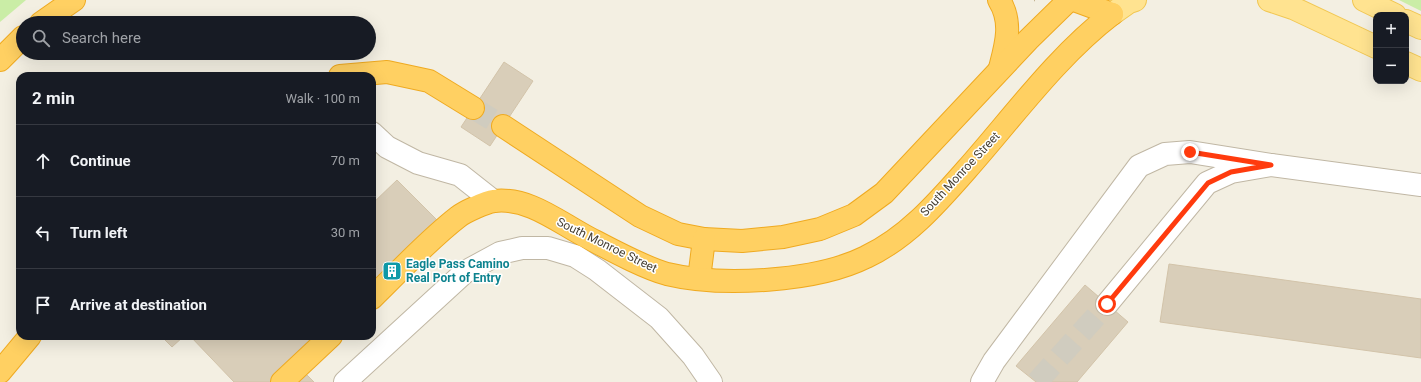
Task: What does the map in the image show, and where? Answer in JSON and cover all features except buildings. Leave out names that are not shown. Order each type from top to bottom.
[{"type":"highway","points":[[51,16],[74,0]]},
{"type":"highway","points":[[999,0],[1008,23],[1008,40],[1000,70]]},
{"type":"highway","points":[[503,126],[640,216],[678,234],[704,239],[742,241],[783,236],[820,229],[854,215],[884,193],[1000,70],[1069,0]]},
{"type":"highway","points":[[1074,0],[1108,7]]},
{"type":"highway","name":"South Monroe Street","points":[[376,294],[459,216],[493,201],[524,202],[618,253],[666,274],[723,282],[775,280],[824,272],[866,258],[901,236],[943,197],[1065,57],[1094,28],[1108,7]]},
{"type":"highway","points":[[0,60],[16,44]]},
{"type":"highway","points":[[376,73],[387,72],[429,81],[474,108]]},
{"type":"highway","points":[[699,279],[704,239]]},
{"type":"highway","points":[[0,372],[27,340]]},
{"type":"highway","points":[[282,382],[327,340]]},
{"type":"main road","points":[[1108,7],[1134,0]]},
{"type":"main road","points":[[1270,0],[1292,8],[1373,46]]},
{"type":"main road","points":[[1364,0],[1388,12]]},
{"type":"main road","points":[[1409,22],[1421,28]]},
{"type":"main road","points":[[1409,64],[1421,70]]},
{"type":"lane","points":[[376,137],[387,147],[418,163],[460,175],[493,201]]},
{"type":"lane","points":[[982,382],[994,361],[1139,166],[1164,154],[1190,152],[1271,165],[1421,185]]},
{"type":"lane","points":[[1107,304],[1208,183],[1231,172],[1271,165]]},
{"type":"lane","points":[[345,382],[466,272],[500,253],[522,248],[548,248],[575,256],[597,270],[659,318],[693,356],[711,382]]},
{"type":"green space","points":[[0,0],[26,0],[0,22]]},
{"type":"green space","points":[[1399,0],[1421,0],[1421,11]]},
{"type":"tunnel","points":[[473,108],[503,126]]},
{"type":"tunnel","points":[[1037,382],[1107,304]]},
{"type":"place","name":"Eagle Pass Camino Real Port of Entry","points":[[392,271]]},
{"type":"route","points":[[1107,304],[1208,183],[1231,172],[1271,165],[1190,152]]}]
